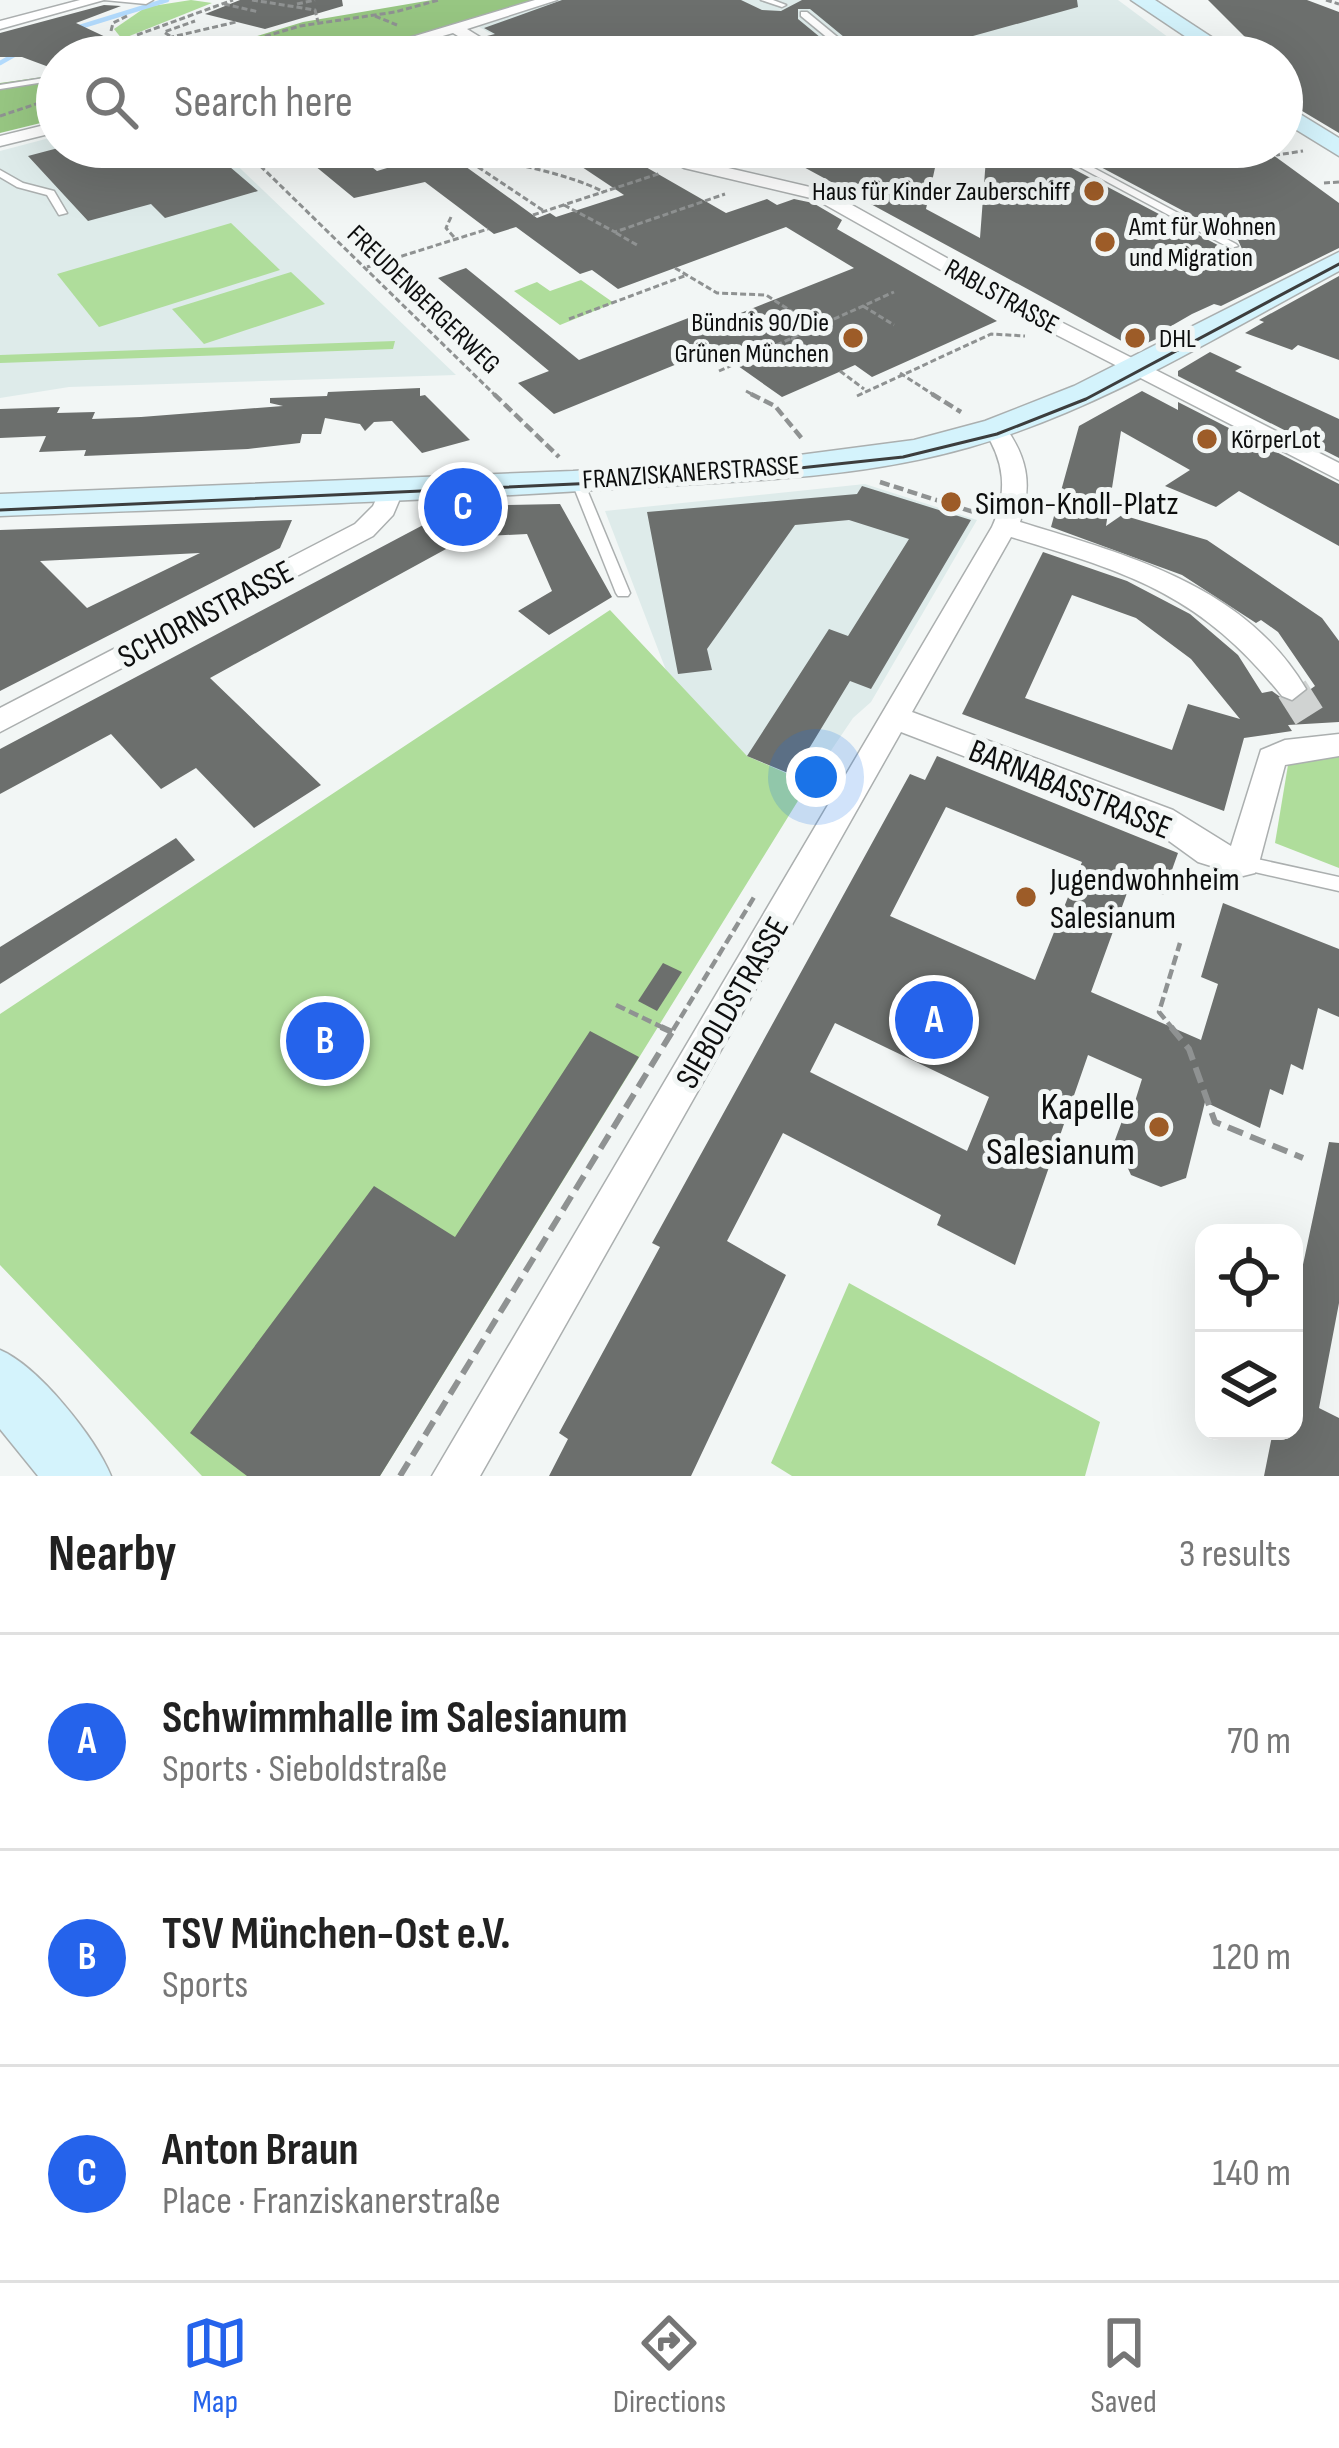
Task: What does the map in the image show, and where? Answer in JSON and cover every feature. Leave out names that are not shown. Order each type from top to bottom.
[{"type":"main road","points":[[1118,0],[1171,36]]},
{"type":"main road","points":[[1141,0],[1198,36]]},
{"type":"main road","points":[[1303,105],[1339,129]]},
{"type":"main road","points":[[1303,124],[1339,148]]},
{"type":"main road","name":"FRANZISKANERSTRASSE","points":[[0,505],[577,480],[821,463],[980,422],[1137,370],[1339,260]]},
{"type":"main road","points":[[0,1381],[79,1476]]},
{"type":"street","points":[[34,0],[53,10]]},
{"type":"street","points":[[0,25],[98,0]]},
{"type":"street","points":[[112,0],[140,5]]},
{"type":"street","points":[[427,36],[550,0]]},
{"type":"street","points":[[458,30],[468,36]]},
{"type":"street","points":[[0,141],[36,132]]},
{"type":"street","name":"RABLSTRASSE","points":[[706,168],[821,195],[1137,370],[1339,473]]},
{"type":"street","points":[[980,422],[1006,443],[1018,482],[1006,524],[1162,574],[1234,622],[1292,689]]},
{"type":"street","name":"SCHORNSTRASSE","points":[[0,721],[364,530],[384,509],[392,488]]},
{"type":"street","name":"SIEBOLDSTRASSE","points":[[455,1476],[1006,524]]},
{"type":"street","name":"BARNABASSTRASSE","points":[[896,718],[1162,819],[1209,853],[1243,862]]},
{"type":"street","points":[[1243,862],[1273,758],[1327,737]]},
{"type":"lane","points":[[765,0],[782,5]]},
{"type":"lane","points":[[804,14],[831,36]]},
{"type":"lane","points":[[0,87],[36,81]]},
{"type":"lane","points":[[1088,168],[1234,246]]},
{"type":"lane","points":[[0,173],[20,185],[51,193],[62,213]]},
{"type":"lane","points":[[577,480],[623,593]]},
{"type":"lane","points":[[1243,862],[1339,884]]},
{"type":"path","points":[[252,0],[319,12],[318,21]]},
{"type":"path","points":[[290,5],[315,0]]},
{"type":"path","points":[[267,36],[318,21],[439,0]]},
{"type":"path","points":[[1326,0],[1338,4]]},
{"type":"path","points":[[146,36],[228,2],[259,12]]},
{"type":"path","points":[[115,36],[110,28],[140,5]]},
{"type":"path","points":[[374,14],[392,23]]},
{"type":"path","points":[[185,17],[217,28]]},
{"type":"path","points":[[171,36],[164,32],[195,21]]},
{"type":"path","points":[[183,36],[236,22]]},
{"type":"path","points":[[0,116],[36,104]]},
{"type":"path","points":[[1303,152],[1309,151]]},
{"type":"path","name":"FREUDENBERGERWEG","points":[[263,168],[563,460],[577,480]]},
{"type":"path","points":[[482,168],[544,211]]},
{"type":"path","points":[[521,168],[568,174],[604,192]]},
{"type":"path","points":[[533,215],[690,168]]},
{"type":"path","points":[[615,232],[763,180]]},
{"type":"path","points":[[1325,183],[1339,180]]},
{"type":"path","points":[[564,205],[637,244]]},
{"type":"path","points":[[451,217],[446,228],[456,239]]},
{"type":"path","points":[[365,267],[488,229]]},
{"type":"path","points":[[675,268],[717,293],[766,295],[816,327]]},
{"type":"path","points":[[569,319],[687,275]]},
{"type":"path","points":[[718,371],[894,292]]},
{"type":"path","points":[[863,306],[894,325]]},
{"type":"path","points":[[857,396],[991,334],[1036,340]]},
{"type":"path","points":[[791,338],[806,348]]},
{"type":"path","points":[[934,350],[942,355]]},
{"type":"path","points":[[840,371],[864,389]]},
{"type":"path","points":[[900,373],[980,422]]},
{"type":"path","points":[[746,391],[775,406],[807,445]]},
{"type":"path","points":[[863,476],[1006,524]]},
{"type":"path","points":[[400,1476],[756,894]]},
{"type":"path","points":[[1180,943],[1159,1012],[1189,1048],[1215,1122],[1303,1158]]},
{"type":"path","points":[[616,1005],[672,1032]]},
{"type":"shaded area","points":[[536,0],[1118,0],[1166,36],[495,36],[469,21]]},
{"type":"shaded area","points":[[36,142],[36,168],[240,168],[456,375],[69,387],[0,398],[0,151]]},
{"type":"shaded area","points":[[865,484],[977,520],[871,702],[853,718],[809,783],[747,756],[669,678],[605,511]]},
{"type":"green space","points":[[191,0],[212,3],[120,36],[114,29],[146,7]]},
{"type":"green space","points":[[432,0],[536,0],[413,36],[257,36],[303,22]]},
{"type":"green space","points":[[36,78],[36,124],[0,133],[0,83]]},
{"type":"green space","points":[[231,223],[280,270],[99,327],[57,274]]},
{"type":"green space","points":[[291,272],[325,304],[204,344],[172,309]]},
{"type":"green space","points":[[581,280],[614,303],[560,325],[514,291],[537,282],[550,291]]},
{"type":"green space","points":[[395,341],[393,349],[0,363],[0,355]]},
{"type":"green space","points":[[610,610],[747,756],[809,783],[380,1476],[202,1476],[0,1265],[0,1014]]},
{"type":"green space","points":[[1339,755],[1339,868],[1275,843],[1288,765]]},
{"type":"green space","points":[[849,1283],[1100,1422],[1085,1476],[792,1476],[771,1463]]},
{"type":"building","points":[[240,0],[342,0],[343,6],[265,29],[205,14]]},
{"type":"building","points":[[562,0],[741,0],[762,10],[781,11],[802,0],[1077,0],[1078,7],[973,36],[843,36],[810,9],[798,9],[798,19],[819,36],[487,36],[495,34],[484,28]]},
{"type":"building","points":[[1208,0],[1307,0],[1339,12],[1339,133],[1303,112],[1303,36],[1244,36]]},
{"type":"building","points":[[104,5],[121,6],[76,23],[103,36],[36,36],[36,62],[0,57],[0,33]]},
{"type":"building","points":[[39,168],[231,168],[258,191],[165,218],[151,204],[88,221]]},
{"type":"building","points":[[318,168],[468,168],[537,218],[550,213],[556,217],[624,195],[584,168],[648,168],[726,213],[767,199],[777,205],[794,199],[813,203],[842,220],[837,229],[997,321],[872,377],[855,365],[782,397],[714,349],[554,414],[518,383],[549,371],[438,278],[466,268],[579,360],[704,312],[718,322],[854,268],[786,227],[618,289],[592,270],[580,274],[516,227],[494,234],[425,182],[354,198]]},
{"type":"building","points":[[805,168],[935,168],[926,209],[980,238],[985,168],[1072,168],[1231,252],[1242,249],[1238,240],[1103,168],[1291,168],[1339,203],[1339,248],[1221,306],[1214,304],[1192,314],[1166,329],[1172,332],[1129,351],[1127,344],[1066,310],[856,196],[853,200],[828,187],[835,184]]},
{"type":"building","points":[[1339,276],[1339,360],[1245,333],[1264,322],[1259,320]]},
{"type":"building","points":[[1210,352],[1242,367],[1235,371],[1339,419],[1339,458],[1178,376],[1178,371]]},
{"type":"building","points":[[420,388],[420,396],[425,395],[470,440],[422,453],[392,421],[374,422],[365,431],[360,424],[325,418],[321,434],[302,434],[300,443],[248,449],[84,456],[86,450],[39,452],[46,436],[0,438],[0,409],[60,407],[57,413],[95,412],[92,419],[141,417],[283,406],[270,403],[270,398]]},
{"type":"building","points":[[1142,391],[1178,410],[1178,402],[1339,484],[1339,546],[1239,491],[1216,507],[1165,486],[1190,470],[1121,431],[1106,526],[1122,515],[1207,540],[1322,618],[1339,641],[1339,722],[1288,725],[1292,731],[1244,738],[1224,811],[962,714],[1043,552],[1127,581],[1190,614],[1238,655],[1262,693],[1272,691],[1290,704],[1315,686],[1278,632],[1261,620],[1256,623],[1182,575],[1051,527],[1079,426]],"holes":[[[1072,595],[1136,618],[1191,659],[1240,719],[1188,704],[1172,750],[1025,698]]]},
{"type":"building","points":[[862,486],[971,520],[871,689],[850,681],[793,775],[747,756],[829,629],[848,636],[909,539],[849,520],[795,525],[707,649],[712,670],[678,674],[647,512],[857,494]]},
{"type":"building","points":[[560,504],[612,597],[549,635],[518,611],[552,591],[527,534],[468,537],[210,678],[321,785],[254,828],[196,768],[161,789],[111,734],[0,794],[0,749],[459,506]]},
{"type":"building","points":[[292,520],[280,548],[0,691],[0,530]],"holes":[[[200,553],[87,608],[40,561]]]},
{"type":"building","points":[[937,756],[1178,853],[1163,895],[1131,882],[1091,992],[1201,1040],[1218,984],[1201,977],[1223,903],[1339,949],[1339,1017],[1318,1008],[1303,1070],[1291,1064],[1283,1095],[1270,1089],[1260,1128],[1205,1102],[1186,1178],[1161,1187],[1131,1175],[1115,1140],[1125,1113],[1132,1111],[1142,1079],[1088,1055],[1015,1265],[937,1225],[941,1215],[783,1133],[727,1241],[786,1275],[691,1476],[549,1476],[568,1439],[559,1433],[660,1247],[652,1243],[910,774],[925,780]],"holes":[[[946,807],[1082,862],[1035,980],[890,916]],[[835,1023],[989,1097],[967,1151],[810,1072]]]},
{"type":"building","points":[[176,838],[195,860],[0,984],[0,947]]},
{"type":"building","points":[[663,963],[682,972],[657,1011],[638,1001]]},
{"type":"building","points":[[590,1031],[639,1057],[380,1476],[247,1476],[190,1433],[374,1186],[455,1237]]},
{"type":"building","points":[[1329,1142],[1339,1143],[1339,1303],[1319,1408],[1339,1418],[1339,1476],[1264,1476],[1271,1440],[1303,1440],[1303,1265]]},
{"type":"waterway","points":[[70,30],[167,0]]},
{"type":"waterway","points":[[0,63],[21,51]]},
{"type":"tunnel","points":[[1292,689],[1313,722]]},
{"type":"tram line","points":[[0,510],[707,478],[903,457],[997,434],[1086,399],[1339,264]]},
{"type":"place","name":"Haus für Kinder Zauberschiff","points":[[1094,191]]},
{"type":"place","name":"Amt für Wohnen und Migration","points":[[1105,242]]},
{"type":"place","name":"Bündnis 90/Die Grünen München","points":[[853,338]]},
{"type":"place","name":"DHL","points":[[1135,338]]},
{"type":"place","name":"KörperLot","points":[[1207,439]]},
{"type":"place","name":"Simon-Knoll-Platz","points":[[951,502]]},
{"type":"place","name":"Anton Braun","points":[[463,507]]},
{"type":"place","name":"Jugendwohnheim Salesianum","points":[[1026,897]]},
{"type":"place","name":"Schwimmhalle im Salesianum","points":[[934,1020]]},
{"type":"place","name":"TSV München-Ost e.V.","points":[[325,1041]]},
{"type":"place","name":"Kapelle Salesianum","points":[[1159,1127]]}]
